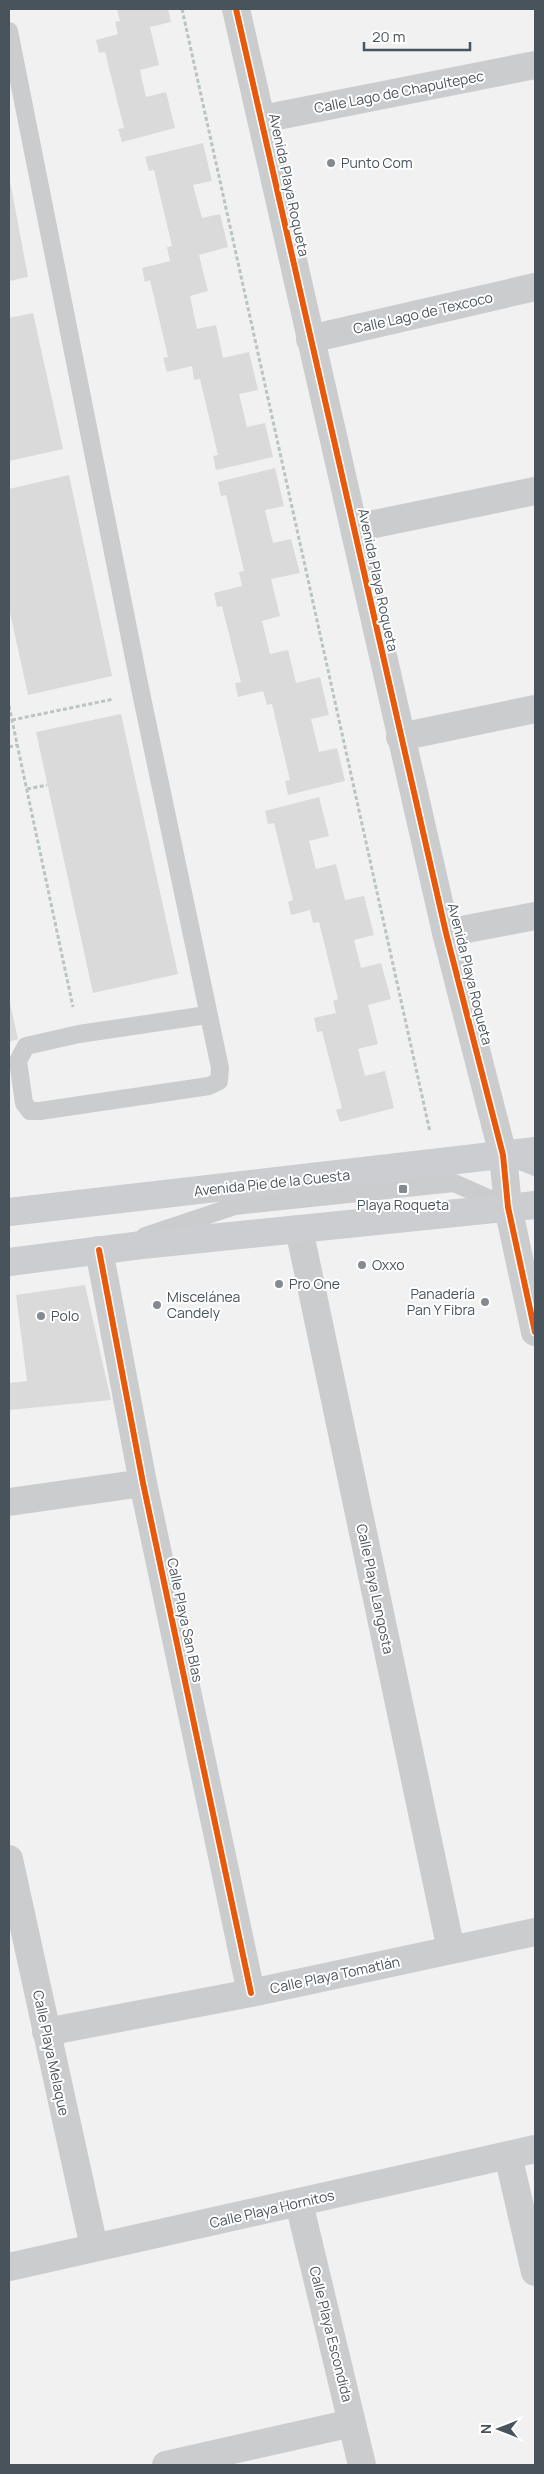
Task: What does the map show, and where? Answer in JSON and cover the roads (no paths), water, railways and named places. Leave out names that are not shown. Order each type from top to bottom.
[{"type":"main road","name":"Avenida Pie de la Cuesta","points":[[9,1212],[437,1164],[535,1151]]},
{"type":"main road","points":[[9,1262],[99,1250],[535,1205]]},
{"type":"street","name":"Avenida Playa Roqueta","points":[[236,9],[310,339],[355,528],[400,737],[446,933],[504,1155]]},
{"type":"street","name":"Calle Lago de Chapultepec","points":[[262,119],[535,65]]},
{"type":"street","name":"Calle Lago de Texcoco","points":[[310,339],[535,287]]},
{"type":"street","points":[[355,528],[535,491]]},
{"type":"street","points":[[400,737],[535,709]]},
{"type":"street","points":[[446,933],[535,916]]},
{"type":"street","points":[[504,1155],[508,1208],[535,1332]]},
{"type":"street","name":"Calle Playa Langosta","points":[[299,1229],[451,1950]]},
{"type":"street","name":"Calle Playa San Blas","points":[[99,1250],[143,1483],[251,1994]]},
{"type":"street","points":[[9,1502],[143,1483]]},
{"type":"street","name":"Calle Playa Melaque","points":[[9,1859],[94,2246]]},
{"type":"street","name":"Calle Playa Tomatlán","points":[[46,2032],[251,1994],[535,1932]]},
{"type":"street","name":"Calle Playa Hornitos","points":[[9,2267],[94,2246],[299,2203],[535,2149]]},
{"type":"street","points":[[508,2155],[535,2272]]},
{"type":"street","name":"Calle Playa Escondida","points":[[299,2203],[362,2465]]},
{"type":"street","points":[[166,2465],[352,2423]]},
{"type":"lane","points":[[9,31],[141,694],[220,1068],[219,1081],[209,1086],[30,1111],[15,1085],[18,1061],[26,1046],[79,1034],[208,1015]]},
{"type":"lane","points":[[504,1155],[535,1167]]},
{"type":"lane","points":[[99,1250],[235,1206],[454,1183],[508,1208]]},
{"type":"place","name":"Punto Com","points":[[331,163]]},
{"type":"place","name":"Playa Roqueta","points":[[403,1189]]},
{"type":"place","name":"Oxxo","points":[[362,1265]]},
{"type":"place","name":"Pro One","points":[[279,1284]]},
{"type":"place","name":"Panadería Pan Y Fibra","points":[[485,1302]]},
{"type":"place","name":"Miscelánea Candely","points":[[157,1305]]},
{"type":"place","name":"Polo","points":[[41,1316]]}]
